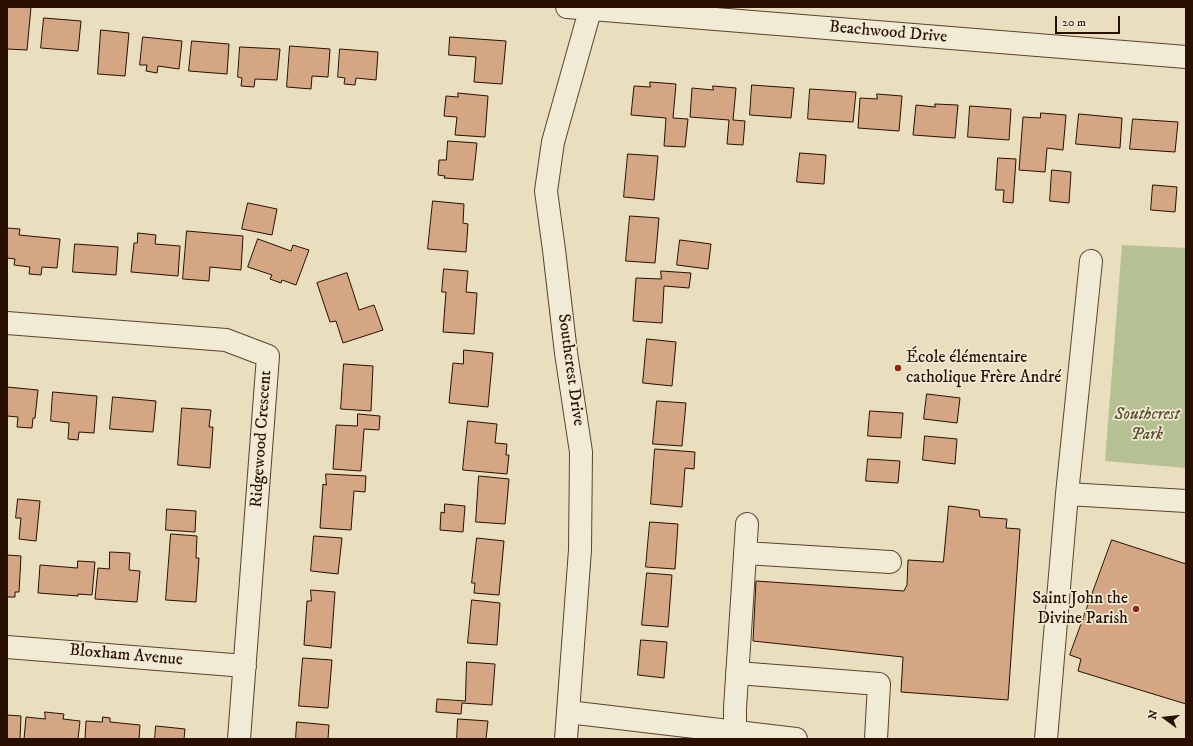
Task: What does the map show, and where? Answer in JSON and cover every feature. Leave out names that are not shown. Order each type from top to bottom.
[{"type":"street","name":"Beachwood Drive","points":[[567,7],[1186,57]]},
{"type":"street","name":"Southcrest Drive","points":[[566,739],[580,550],[581,452],[566,352],[546,191],[553,142],[591,8]]},
{"type":"street","points":[[1046,739],[1067,494],[1091,261]]},
{"type":"street","name":"Ridgewood Crescent","points":[[7,322],[226,340],[268,356],[239,739]]},
{"type":"street","points":[[1067,494],[1186,502]]},
{"type":"street","points":[[735,732],[737,673],[747,524]]},
{"type":"street","points":[[745,554],[890,562]]},
{"type":"street","name":"Bloxham Avenue","points":[[7,647],[244,666]]},
{"type":"street","points":[[737,673],[878,684],[876,739]]},
{"type":"street","points":[[568,712],[796,739]]},
{"type":"green space","name":"Southcrest Park","points":[[1122,245],[1186,248],[1186,468],[1105,461]]},
{"type":"building","points":[[7,7],[31,7],[27,50],[7,49]]},
{"type":"building","points":[[44,18],[81,21],[78,51],[41,48]]},
{"type":"building","points":[[101,30],[129,33],[125,76],[98,74]]},
{"type":"building","points":[[143,37],[182,41],[179,69],[158,66],[157,73],[146,71],[147,65],[140,65]]},
{"type":"building","points":[[450,37],[506,41],[502,84],[474,82],[476,57],[449,55]]},
{"type":"building","points":[[192,41],[229,44],[227,74],[189,71]]},
{"type":"building","points":[[290,46],[330,49],[328,77],[312,76],[311,89],[287,87]]},
{"type":"building","points":[[240,47],[280,49],[277,80],[255,79],[254,87],[241,86],[242,78],[238,77]]},
{"type":"building","points":[[340,49],[378,52],[376,80],[356,78],[355,85],[344,84],[345,78],[338,77]]},
{"type":"building","points":[[650,82],[676,84],[673,118],[688,119],[685,147],[664,146],[666,118],[631,115],[634,86],[650,87]]},
{"type":"building","points":[[752,85],[794,88],[791,118],[750,115]]},
{"type":"building","points":[[713,86],[736,88],[733,120],[745,121],[743,145],[727,144],[729,120],[690,117],[692,88],[713,90]]},
{"type":"building","points":[[810,89],[856,92],[853,122],[808,119]]},
{"type":"building","points":[[458,93],[488,96],[485,137],[455,135],[457,117],[444,116],[446,96],[458,97]]},
{"type":"building","points":[[877,94],[902,96],[899,131],[858,128],[860,98],[877,99]]},
{"type":"building","points":[[935,104],[958,105],[955,138],[913,135],[916,105],[935,107]]},
{"type":"building","points":[[970,106],[1011,109],[1009,140],[968,137]]},
{"type":"building","points":[[1041,113],[1066,115],[1063,150],[1047,148],[1045,172],[1019,170],[1023,117],[1040,118]]},
{"type":"building","points":[[1079,114],[1122,118],[1120,148],[1076,144]]},
{"type":"building","points":[[1133,119],[1178,122],[1175,152],[1130,149]]},
{"type":"building","points":[[448,141],[477,143],[473,180],[444,178],[445,176],[438,175],[439,160],[446,160]]},
{"type":"building","points":[[800,153],[826,155],[824,184],[797,182]]},
{"type":"building","points":[[628,154],[658,156],[654,200],[624,197]]},
{"type":"building","points":[[998,158],[1016,159],[1013,203],[1003,202],[1004,190],[996,190]]},
{"type":"building","points":[[1052,170],[1071,172],[1069,203],[1050,201]]},
{"type":"building","points":[[1153,185],[1177,187],[1175,212],[1151,210]]},
{"type":"building","points":[[433,201],[464,204],[463,223],[468,224],[466,252],[428,249]]},
{"type":"building","points":[[248,203],[277,209],[272,235],[242,229]]},
{"type":"building","points":[[630,216],[659,218],[655,263],[626,261]]},
{"type":"building","points":[[7,228],[20,229],[19,235],[60,239],[57,268],[42,267],[41,275],[29,274],[30,267],[14,265],[15,259],[7,258]]},
{"type":"building","points":[[187,231],[243,236],[241,270],[210,267],[209,281],[183,279]]},
{"type":"building","points":[[138,233],[156,235],[155,244],[180,246],[178,276],[131,272],[134,243],[137,243]]},
{"type":"building","points":[[258,239],[291,251],[293,245],[309,250],[296,285],[282,280],[281,283],[270,279],[272,275],[248,267]]},
{"type":"building","points":[[680,240],[711,244],[708,269],[677,265]]},
{"type":"building","points":[[75,244],[118,247],[116,275],[73,272]]},
{"type":"building","points":[[444,269],[468,271],[466,292],[477,293],[474,334],[443,332],[446,292],[442,292]]},
{"type":"building","points":[[661,271],[691,273],[689,288],[664,286],[662,323],[633,321],[636,278],[661,279]]},
{"type":"building","points":[[347,273],[359,310],[374,305],[383,330],[343,343],[336,321],[330,322],[317,283]]},
{"type":"building","points":[[647,339],[676,342],[672,386],[643,383]]},
{"type":"building","points":[[464,350],[493,353],[488,407],[449,403],[453,363],[463,364]]},
{"type":"building","points":[[344,364],[373,366],[371,411],[341,409]]},
{"type":"building","points":[[7,387],[38,390],[35,418],[33,418],[32,428],[17,427],[18,417],[7,416]]},
{"type":"building","points":[[53,392],[97,396],[94,433],[79,432],[78,440],[68,439],[69,423],[51,421]]},
{"type":"building","points":[[927,394],[960,398],[957,423],[924,419]]},
{"type":"building","points":[[113,397],[156,401],[153,432],[110,429]]},
{"type":"building","points":[[657,401],[686,403],[682,446],[653,444]]},
{"type":"building","points":[[182,408],[211,410],[209,427],[213,427],[210,468],[178,465]]},
{"type":"building","points":[[870,411],[903,413],[901,438],[868,436]]},
{"type":"building","points":[[358,414],[380,416],[379,430],[364,429],[361,471],[333,469],[336,425],[357,426]]},
{"type":"building","points":[[468,421],[497,424],[495,443],[507,444],[506,455],[509,455],[507,474],[463,470]]},
{"type":"building","points":[[925,436],[957,439],[955,464],[923,460]]},
{"type":"building","points":[[655,449],[695,452],[694,469],[685,468],[682,507],[651,504]]},
{"type":"building","points":[[868,459],[900,461],[898,483],[866,481]]},
{"type":"building","points":[[326,474],[366,476],[365,492],[354,491],[351,530],[320,528],[323,484],[326,485]]},
{"type":"building","points":[[479,476],[509,479],[505,524],[476,522]]},
{"type":"building","points":[[18,499],[40,501],[36,541],[19,539],[21,518],[16,518]]},
{"type":"building","points":[[445,504],[465,506],[463,532],[440,530],[441,512],[444,513]]},
{"type":"building","points":[[949,506],[979,510],[980,517],[1007,519],[1006,528],[1020,529],[1008,700],[901,692],[903,657],[753,641],[756,581],[904,591],[907,585],[908,560],[943,562]]},
{"type":"building","points":[[167,509],[196,511],[195,532],[166,530]]},
{"type":"building","points":[[650,522],[678,524],[675,569],[646,567]]},
{"type":"building","points":[[171,534],[197,536],[196,558],[199,558],[196,602],[166,600]]},
{"type":"building","points":[[314,536],[342,538],[338,574],[311,571]]},
{"type":"building","points":[[477,538],[504,541],[499,595],[474,593],[475,583],[472,583]]},
{"type":"building","name":"Saint John the Divine Parish","points":[[1112,540],[1186,564],[1186,704],[1078,671],[1081,659],[1070,655]]},
{"type":"building","points":[[110,552],[130,553],[129,570],[140,571],[137,602],[95,599],[98,568],[109,569]]},
{"type":"building","points":[[7,555],[21,556],[19,592],[15,592],[15,597],[7,597]]},
{"type":"building","points":[[78,561],[95,562],[92,595],[78,594],[78,596],[38,593],[40,565],[77,568]]},
{"type":"building","points":[[647,573],[672,575],[668,627],[642,625]]},
{"type":"building","points":[[311,590],[335,592],[331,648],[304,645],[307,601],[311,601]]},
{"type":"building","points":[[472,600],[500,603],[497,645],[468,643]]},
{"type":"building","points":[[641,640],[667,642],[664,678],[638,675]]},
{"type":"building","points":[[303,658],[332,660],[328,708],[299,706]]},
{"type":"building","points":[[467,662],[495,664],[492,705],[462,703],[461,714],[436,712],[437,699],[465,701]]},
{"type":"building","points":[[45,712],[64,714],[63,719],[80,721],[78,739],[24,739],[26,717],[45,719]]},
{"type":"building","points":[[7,715],[21,716],[20,739],[7,739]]},
{"type":"building","points":[[103,717],[110,718],[110,722],[140,725],[139,739],[85,739],[86,721],[102,722]]},
{"type":"building","points":[[458,719],[488,721],[486,739],[457,739]]},
{"type":"building","points":[[297,722],[329,725],[328,739],[296,739]]},
{"type":"building","points":[[156,726],[185,729],[184,739],[155,739]]},
{"type":"place","name":"École élémentaire catholique Frère André","points":[[898,368]]},
{"type":"place","name":"Saint John the Divine Parish","points":[[1136,609]]}]
